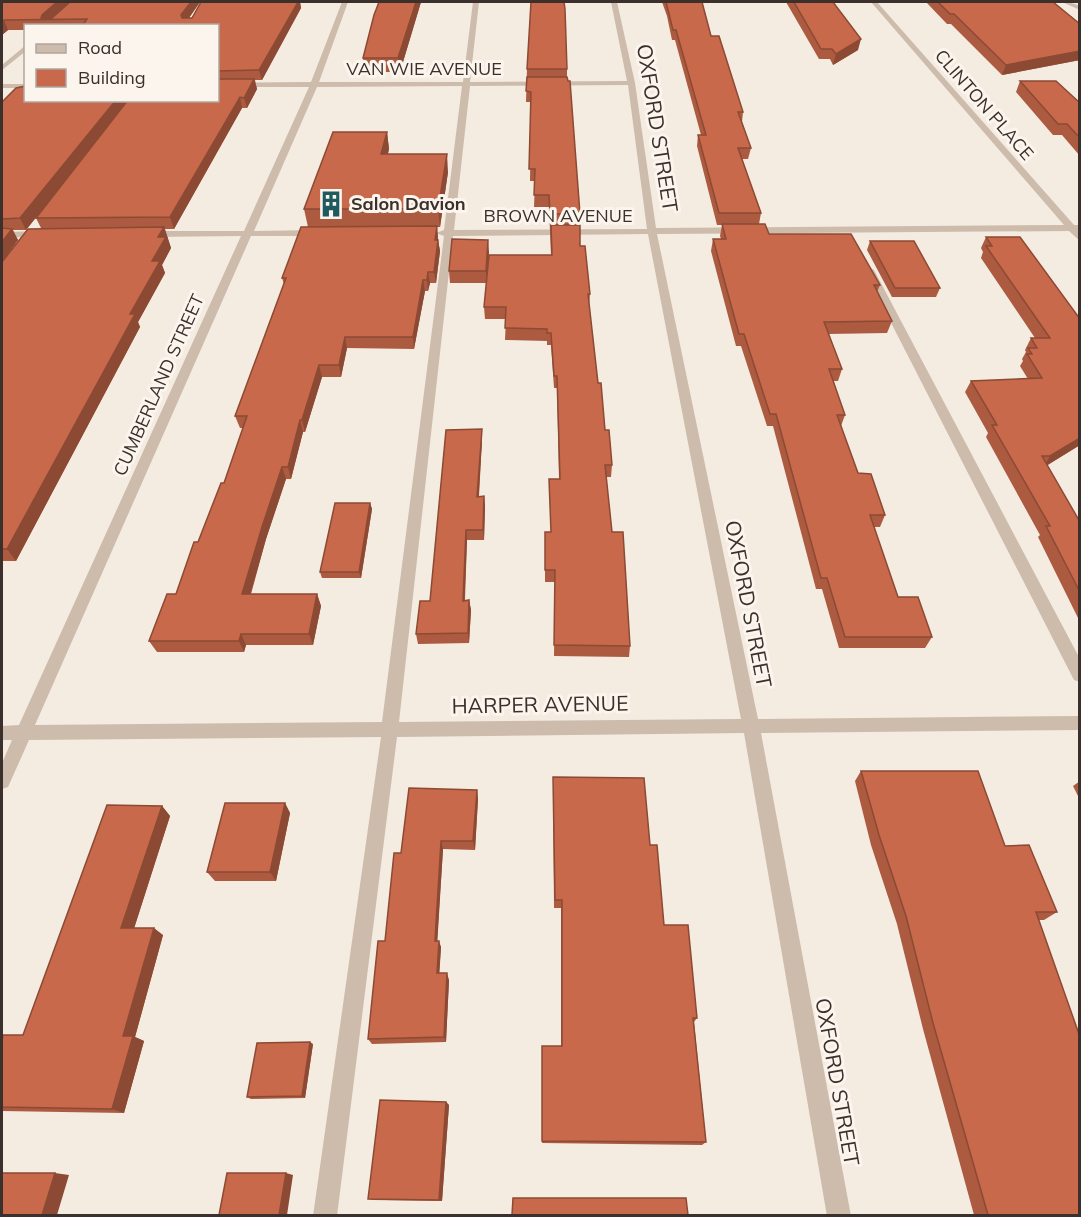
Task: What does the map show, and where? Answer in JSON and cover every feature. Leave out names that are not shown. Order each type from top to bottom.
[{"type":"street","name":"CUMBERLAND STREET","points":[[2,781],[314,85],[345,2]]},
{"type":"street","points":[[325,1215],[390,729],[477,2]]},
{"type":"street","name":"OXFORD STREET","points":[[614,2],[631,83],[652,232],[752,725],[839,1215]]},
{"type":"street","name":"CLINTON PLACE","points":[[874,2],[1075,228],[1080,238]]},
{"type":"street","points":[[1065,2],[1080,8]]},
{"type":"street","points":[[2,68],[24,49]]},
{"type":"street","name":"VAN WIE AVENUE","points":[[219,85],[631,83]]},
{"type":"street","points":[[2,86],[24,86]]},
{"type":"street","points":[[22,243],[36,226]]},
{"type":"street","name":"BROWN AVENUE","points":[[428,233],[652,232],[851,236],[1075,228]]},
{"type":"street","points":[[132,234],[326,233]]},
{"type":"street","points":[[2,235],[52,234]]},
{"type":"street","points":[[865,262],[1080,675]]},
{"type":"street","name":"HARPER AVENUE","points":[[2,733],[1080,723]]},
{"type":"building","points":[[2,2],[57,2],[41,18],[52,18],[70,2],[191,2],[181,15],[182,18],[192,18],[201,2],[298,2],[259,70],[219,71],[219,24],[83,24],[87,19],[4,20],[2,22]]},
{"type":"building","points":[[379,2],[416,2],[398,58],[363,58]]},
{"type":"building","points":[[531,2],[564,2],[567,69],[527,69]]},
{"type":"building","points":[[666,2],[702,2],[711,36],[719,36],[743,112],[738,112],[751,148],[738,148],[761,213],[719,213],[698,135],[706,135]]},
{"type":"building","points":[[794,2],[833,2],[861,39],[836,54],[832,49],[821,49]]},
{"type":"building","points":[[938,2],[1053,2],[1080,24],[1080,51],[1006,65],[954,14],[950,14]]},
{"type":"building","points":[[527,77],[567,77],[570,81],[580,214],[550,214],[549,195],[534,195],[535,169],[529,169],[531,92],[526,91]]},
{"type":"building","points":[[219,79],[254,79],[244,98],[240,97],[170,217],[36,218],[126,102],[219,102]]},
{"type":"building","points":[[1020,81],[1056,81],[1080,103],[1080,138],[1067,124],[1058,124]]},
{"type":"building","points":[[24,86],[24,102],[114,102],[20,218],[2,219],[2,102],[16,88]]},
{"type":"building","points":[[333,132],[387,132],[381,154],[447,154],[438,209],[304,209]]},
{"type":"building","points":[[722,224],[765,224],[769,234],[851,234],[880,285],[874,285],[892,321],[824,322],[842,369],[829,369],[845,415],[837,415],[858,473],[871,474],[885,515],[870,515],[898,597],[918,597],[932,637],[845,637],[827,578],[821,578],[776,414],[770,414],[744,334],[739,334],[713,239],[726,239]]},
{"type":"building","points":[[551,225],[580,225],[580,246],[585,246],[598,383],[601,383],[605,430],[609,430],[612,465],[605,465],[612,532],[623,532],[630,646],[554,645],[555,570],[545,570],[545,532],[551,532],[549,479],[560,479],[557,376],[554,376],[551,333],[547,333],[547,329],[505,328],[506,307],[484,307],[489,255],[552,255]]},
{"type":"building","points":[[437,226],[435,240],[438,240],[434,272],[428,272],[427,280],[423,280],[413,337],[345,337],[339,365],[319,365],[302,420],[300,420],[288,467],[282,467],[262,527],[242,594],[317,594],[309,634],[241,634],[239,641],[149,641],[167,594],[176,594],[194,542],[198,542],[221,483],[224,483],[247,416],[235,416],[286,278],[282,278],[301,227]]},
{"type":"building","points":[[164,227],[158,237],[166,237],[152,261],[160,261],[130,314],[135,314],[7,549],[2,549],[2,262],[28,229]]},
{"type":"building","points":[[2,228],[12,229],[2,242]]},
{"type":"building","points":[[986,237],[1020,237],[1080,319],[1080,438],[1050,456],[1042,456],[1080,522],[1080,592],[1046,526],[1050,526],[992,425],[997,425],[971,381],[1042,378],[1027,354],[1032,354],[1028,348],[1037,348],[1031,338],[1050,338],[986,246],[992,246]]},
{"type":"building","points":[[452,239],[488,240],[486,271],[449,271]]},
{"type":"building","points":[[870,241],[914,241],[940,288],[895,288]]},
{"type":"building","points":[[482,429],[477,497],[484,496],[483,530],[466,530],[463,601],[469,600],[468,633],[416,634],[420,601],[430,601],[446,430]]},
{"type":"building","points":[[335,503],[370,503],[359,572],[320,572]]},
{"type":"building","points":[[861,771],[978,771],[1005,846],[1029,845],[1057,912],[1036,912],[1080,1037],[1080,1215],[988,1215],[933,1023],[906,916]]},
{"type":"building","points":[[553,777],[644,778],[650,845],[657,845],[664,925],[688,925],[697,1018],[693,1018],[706,1142],[542,1141],[542,1046],[562,1046],[562,900],[555,900]]},
{"type":"building","points":[[409,788],[477,790],[473,841],[441,841],[435,941],[439,941],[437,973],[447,973],[444,1037],[368,1039],[378,941],[385,941],[394,853],[401,853]]},
{"type":"building","points":[[225,803],[285,803],[270,872],[207,872]]},
{"type":"building","points":[[107,805],[162,806],[121,928],[154,928],[123,1036],[133,1036],[112,1109],[2,1107],[3,1035],[23,1035]]},
{"type":"building","points":[[310,1042],[302,1096],[247,1097],[257,1043]]},
{"type":"building","points":[[380,1100],[446,1102],[439,1200],[368,1199]]},
{"type":"building","points":[[2,1173],[55,1173],[42,1215],[2,1215]]},
{"type":"building","points":[[227,1173],[286,1173],[279,1215],[219,1215]]},
{"type":"building","points":[[513,1198],[686,1198],[688,1215],[512,1215]]},
{"type":"place","name":"Salon Davion","points":[[331,204]]}]
